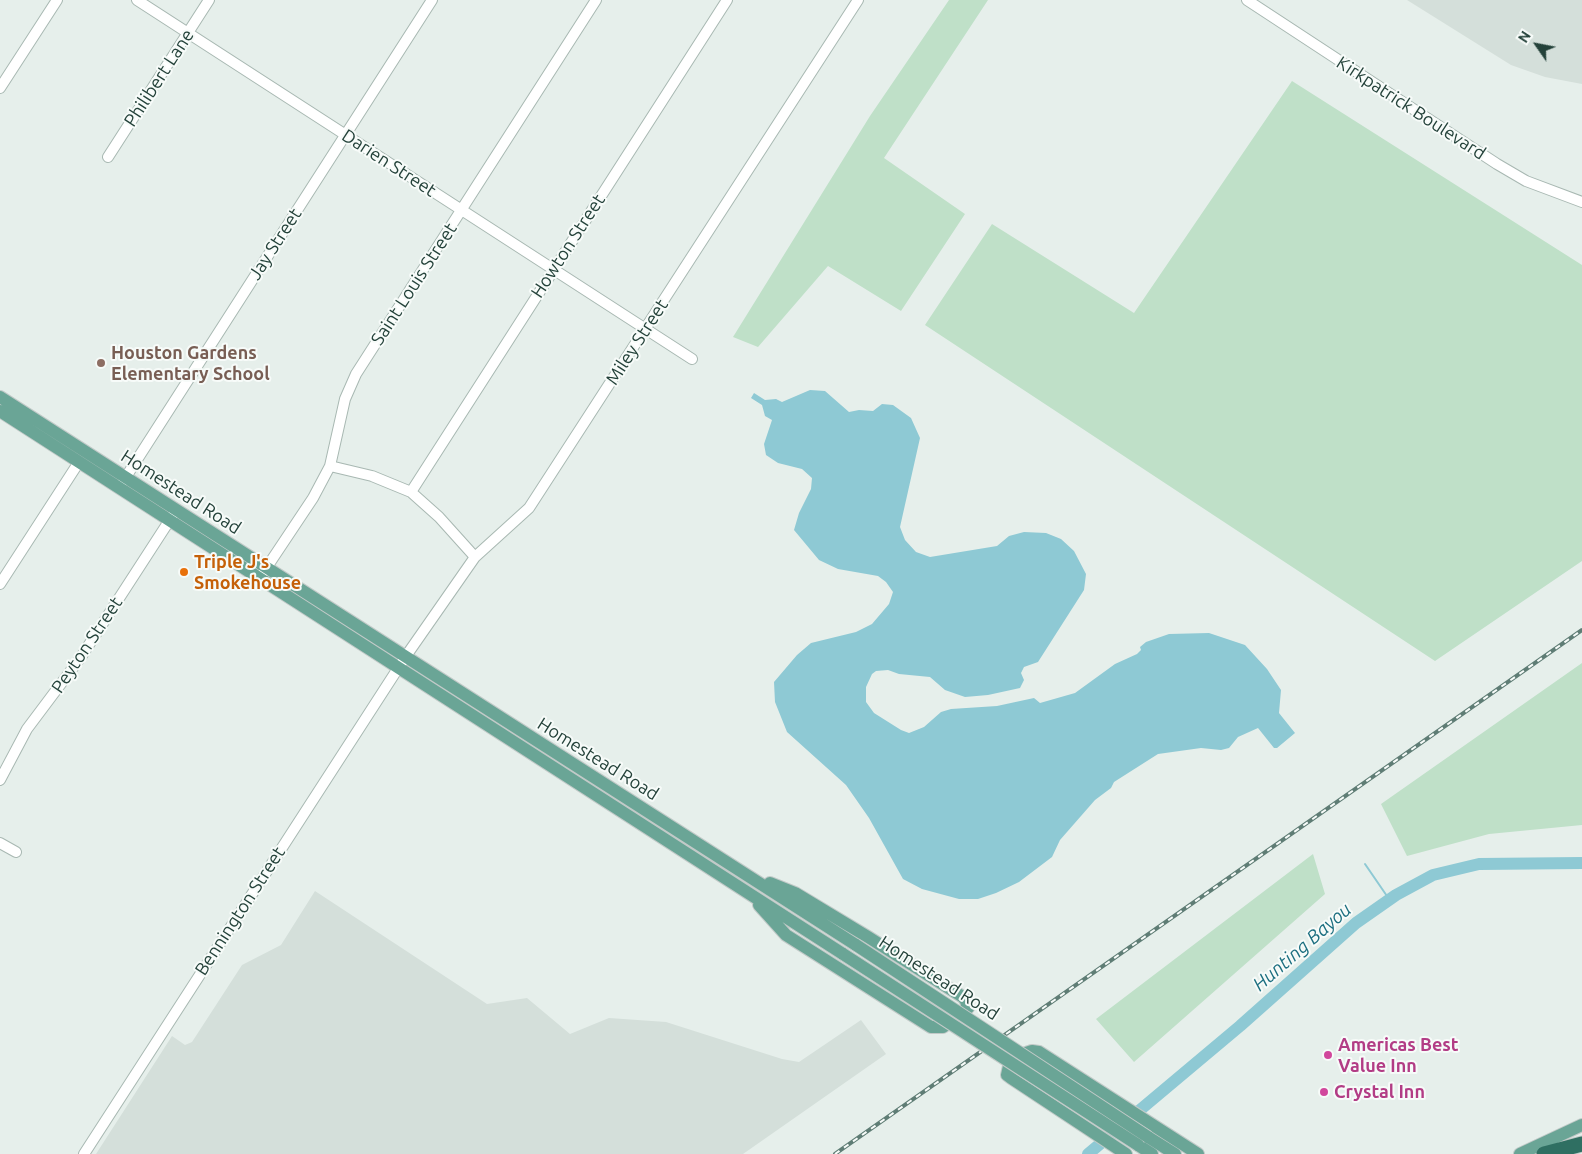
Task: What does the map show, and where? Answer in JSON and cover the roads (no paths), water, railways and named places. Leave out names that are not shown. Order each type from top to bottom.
[{"type":"highway","points":[[1544,1154],[1582,1144]]},
{"type":"main road","name":"Homestead Road","points":[[0,397],[173,516],[259,579],[398,669],[843,954],[1143,1141],[1175,1154]]},
{"type":"main road","name":"Homestead Road","points":[[0,412],[78,462],[122,482]]},
{"type":"main road","name":"Homestead Road","points":[[173,516],[267,567],[754,877],[1143,1141],[1152,1154]]},
{"type":"main road","points":[[751,896],[779,929],[931,1027],[942,1027],[968,1008],[966,1001],[962,997],[852,927],[794,893],[754,877]]},
{"type":"main road","points":[[1126,1154],[1010,1078],[1007,1075],[1009,1066],[1026,1053],[1032,1051],[1039,1052],[1198,1154]]},
{"type":"main road","points":[[1520,1154],[1582,1125]]},
{"type":"street","points":[[0,88],[57,0]]},
{"type":"street","name":"Darien Street","points":[[137,0],[692,359]]},
{"type":"street","name":"Philibert Lane","points":[[108,157],[209,0]]},
{"type":"street","name":"Jay Street","points":[[122,482],[432,0]]},
{"type":"street","name":"Saint Louis Street","points":[[259,579],[313,498],[330,466],[345,399],[356,374],[596,0]]},
{"type":"street","name":"Howton Street","points":[[411,492],[727,0]]},
{"type":"street","name":"Miley Street","points":[[398,669],[475,558],[529,508],[858,0]]},
{"type":"street","name":"Kirkpatrick Boulevard","points":[[1247,0],[1497,164],[1531,183],[1582,202]]},
{"type":"street","points":[[0,584],[78,462]]},
{"type":"street","points":[[330,466],[372,476],[411,492],[439,517],[475,558]]},
{"type":"street","name":"Peyton Street","points":[[0,780],[27,729],[81,657],[173,516]]},
{"type":"street","name":"Bennington Street","points":[[84,1154],[398,669]]},
{"type":"street","points":[[0,843],[16,852]]},
{"type":"water","points":[[810,390],[825,391],[849,412],[859,410],[873,411],[882,404],[893,405],[911,418],[920,438],[900,527],[905,540],[916,552],[930,557],[997,546],[1009,536],[1024,532],[1046,533],[1061,539],[1074,551],[1086,574],[1084,590],[1038,662],[1024,667],[1021,673],[1024,680],[1020,688],[988,695],[965,697],[945,690],[930,677],[899,674],[888,670],[876,671],[872,674],[866,687],[866,702],[874,713],[909,733],[924,727],[941,712],[951,709],[997,706],[1034,698],[1040,703],[1075,693],[1115,664],[1137,654],[1141,650],[1140,647],[1146,642],[1169,634],[1209,633],[1245,645],[1267,669],[1281,690],[1279,713],[1295,733],[1277,748],[1274,748],[1258,728],[1238,737],[1229,748],[1221,750],[1201,748],[1158,754],[1114,782],[1111,788],[1095,800],[1060,840],[1052,857],[1019,882],[996,893],[978,899],[959,899],[922,889],[903,879],[869,818],[846,785],[787,732],[775,702],[774,682],[797,655],[811,643],[856,632],[872,624],[889,604],[893,592],[886,582],[878,576],[838,569],[819,560],[794,530],[799,513],[811,489],[812,478],[802,469],[778,463],[766,455],[764,444],[772,420],[765,416],[762,405],[751,398],[754,393],[765,400],[776,399],[782,402]]},
{"type":"waterway","name":"Hunting Bayou","points":[[1128,1120],[1240,1026],[1356,923],[1396,895],[1433,875],[1479,864],[1582,863]]},
{"type":"waterway","points":[[1365,864],[1389,899]]},
{"type":"waterway","name":"Hunting Bayou","points":[[1088,1154],[1113,1133]]},
{"type":"railway","points":[[835,1154],[1582,630]]},
{"type":"place","name":"Houston Gardens Elementary School","points":[[101,363]]},
{"type":"place","name":"Triple J's Smokehouse","points":[[184,572]]},
{"type":"place","name":"Americas Best Value Inn","points":[[1328,1055]]},
{"type":"place","name":"Crystal Inn","points":[[1324,1092]]}]
